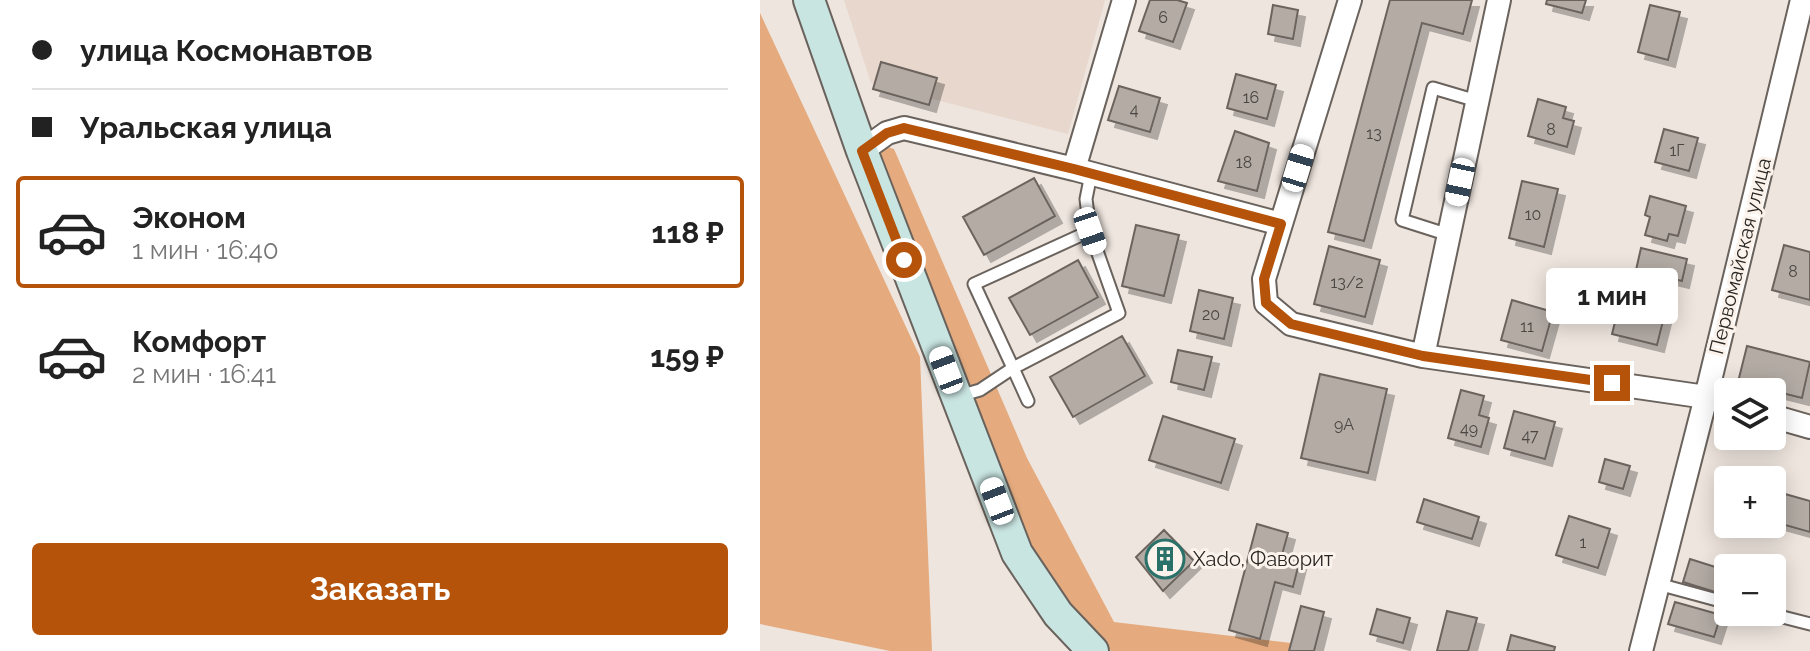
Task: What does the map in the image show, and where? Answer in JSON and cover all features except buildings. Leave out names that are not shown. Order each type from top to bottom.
[{"type":"main road","points":[[809,0],[862,151],[1017,553],[1058,614],[1093,651]]},
{"type":"street","points":[[1082,171],[1124,0]]},
{"type":"street","points":[[1350,0],[1264,279],[1266,303],[1291,324],[1423,356],[1714,400]]},
{"type":"street","points":[[1423,356],[1499,0]]},
{"type":"street","name":"Первомайская улица","points":[[1722,378],[1802,0]]},
{"type":"street","points":[[862,151],[887,133],[904,128],[1281,224]]},
{"type":"street","name":"Первомайская улица","points":[[1641,651],[1658,584],[1714,409]]},
{"type":"street","points":[[1786,420],[1810,427]]},
{"type":"lane","points":[[1449,235],[1402,220],[1433,88],[1477,101]]},
{"type":"lane","points":[[957,397],[980,390],[1013,368],[1119,313],[1090,231],[1082,171]]},
{"type":"lane","points":[[1028,401],[974,284],[1090,231]]},
{"type":"lane","points":[[1658,584],[1714,599]]},
{"type":"lane","points":[[1786,618],[1810,624]]},
{"type":"shaded area","points":[[844,0],[1105,0],[1068,134],[871,83]]},
{"type":"shaded area","points":[[760,13],[920,357],[932,651],[890,651],[760,624]]},
{"type":"shaded area","points":[[879,144],[894,149],[1027,458],[1114,622],[1291,643],[1289,651],[1111,651],[1075,619],[1042,569],[1015,516],[884,169]]},
{"type":"place","name":"Xado, Фаворит","points":[[1165,559]]},
{"type":"route","points":[[904,260],[862,151],[887,133],[904,128],[1281,224],[1264,279],[1266,303],[1291,324],[1423,356],[1612,383]]}]
